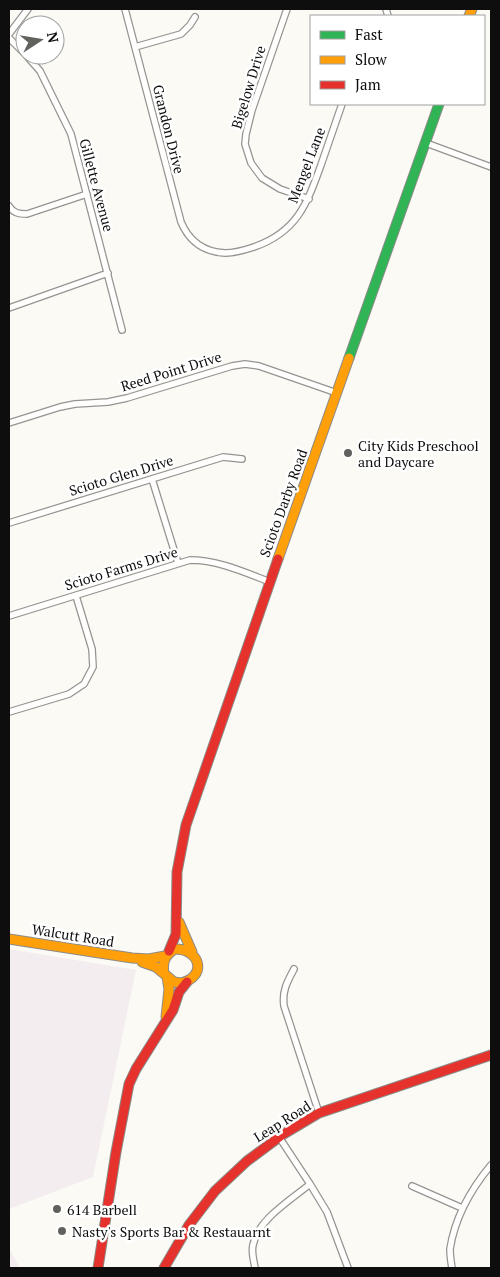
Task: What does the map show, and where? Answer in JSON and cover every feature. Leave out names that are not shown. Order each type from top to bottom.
[{"type":"main road","name":"Scioto Darby Road","points":[[167,954],[175,942],[177,917],[175,881],[180,845],[270,582],[439,105]]},
{"type":"main road","name":"Scioto Darby Road","points":[[177,917],[192,952]]},
{"type":"main road","name":"Walcutt Road","points":[[9,939],[132,958],[149,959],[167,954]]},
{"type":"main road","points":[[98,1268],[116,1152],[130,1084],[136,1069],[173,1010],[179,992],[195,974],[197,969],[196,957],[192,952],[181,948],[167,954],[162,967],[169,989],[166,1020]]},
{"type":"main road","name":"Walcutt Road","points":[[132,958],[149,964],[165,975]]},
{"type":"main road","points":[[165,975],[176,983],[187,982]]},
{"type":"main road","name":"Leap Road","points":[[164,1268],[190,1224],[217,1190],[246,1160],[292,1127],[318,1113],[491,1054]]},
{"type":"street","points":[[9,36],[28,9]]},
{"type":"street","name":"Grandon Drive","points":[[125,9],[181,222],[189,238],[202,247]]},
{"type":"street","name":"Bigelow Drive","points":[[287,9],[252,110],[245,144],[251,163],[262,178],[280,189],[309,199]]},
{"type":"street","points":[[135,46],[181,34],[190,25],[195,16]]},
{"type":"street","name":"Gillette Avenue","points":[[36,65],[40,70],[71,134],[122,330]]},
{"type":"street","name":"Mengel Lane","points":[[202,247],[228,253],[262,244],[284,231],[294,222],[309,199],[342,105]]},
{"type":"street","points":[[426,143],[491,168]]},
{"type":"street","points":[[9,206],[11,210],[18,214],[27,214],[87,194]]},
{"type":"street","points":[[9,308],[108,273]]},
{"type":"street","name":"Reed Point Drive","points":[[9,422],[60,407],[127,398],[232,366],[245,364],[259,366],[337,393]]},
{"type":"street","name":"Scioto Glen Drive","points":[[9,523],[223,457],[242,459]]},
{"type":"street","points":[[152,479],[178,563]]},
{"type":"street","name":"Scioto Farms Drive","points":[[9,616],[178,563],[197,560],[218,563],[270,582]]},
{"type":"street","points":[[9,712],[69,694],[84,684],[93,667],[92,649],[76,596]]},
{"type":"street","points":[[294,969],[282,995],[318,1113]]},
{"type":"street","points":[[279,1137],[327,1212],[348,1268]]},
{"type":"street","points":[[452,1268],[450,1250],[462,1208],[474,1187],[491,1165]]},
{"type":"street","points":[[256,1268],[252,1246],[257,1232],[264,1222],[310,1184]]},
{"type":"street","points":[[412,1186],[462,1208]]},
{"type":"shaded area","points":[[9,949],[136,970],[93,1177],[9,1209]]},
{"type":"shaded area","points":[[9,1248],[20,1268],[9,1268]]},
{"type":"traffic: fast","points":[[349,358],[439,105]]},
{"type":"traffic: slow","points":[[469,15],[472,9]]},
{"type":"traffic: slow","points":[[278,559],[349,358]]},
{"type":"traffic: slow","points":[[179,922],[192,952]]},
{"type":"traffic: slow","points":[[9,939],[132,958],[149,959],[165,956]]},
{"type":"traffic: slow","points":[[142,962],[156,967],[174,982],[181,983],[195,975],[198,964],[191,953],[175,949],[165,959],[163,965],[164,973]]},
{"type":"traffic: slow","points":[[166,1017],[169,989],[167,977]]},
{"type":"traffic: jam","points":[[169,951],[176,934],[177,872],[186,825],[278,559]]},
{"type":"traffic: jam","points":[[98,1268],[116,1152],[129,1084],[136,1069],[173,1010],[179,992],[187,982]]},
{"type":"traffic: jam","points":[[164,1268],[189,1225],[215,1191],[247,1161],[282,1135],[319,1113],[491,1055]]},
{"type":"place","name":"City Kids Preschool and Daycare","points":[[348,453]]},
{"type":"place","name":"614 Barbell","points":[[57,1209]]},
{"type":"place","name":"Nasty's Sports Bar & Restauarnt","points":[[62,1231]]}]
